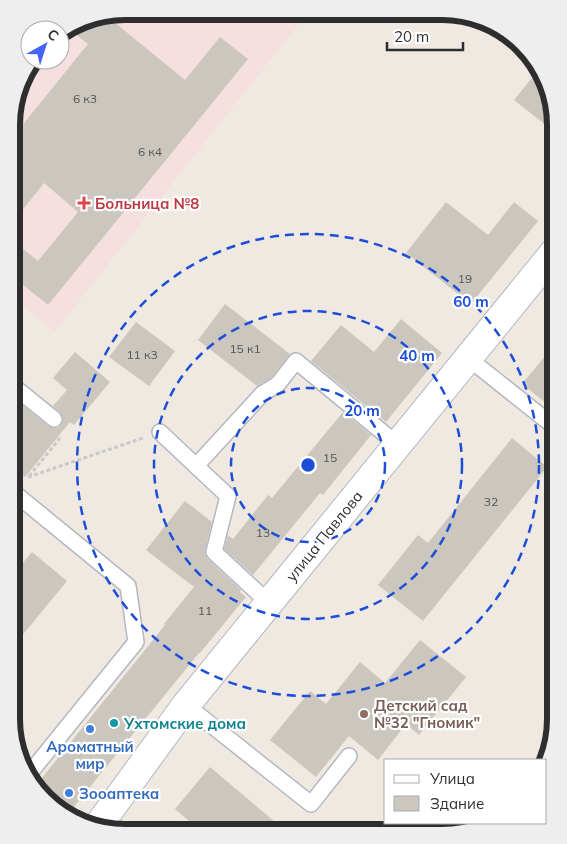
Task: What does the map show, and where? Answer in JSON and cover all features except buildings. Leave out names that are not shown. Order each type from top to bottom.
[{"type":"street","name":"улица Павлова","points":[[102,821],[186,706],[547,261]]},
{"type":"lane","points":[[468,358],[547,421]]},
{"type":"lane","points":[[196,466],[262,394],[278,384],[296,361],[398,444]]},
{"type":"lane","points":[[20,391],[54,419]]},
{"type":"lane","points":[[160,432],[228,496],[214,552],[270,603]]},
{"type":"lane","points":[[20,492],[128,586],[136,642],[33,769]]},
{"type":"lane","points":[[186,706],[311,804],[349,756]]},
{"type":"path","points":[[20,485],[29,477],[160,432]]},
{"type":"path","points":[[20,485],[61,437]]},
{"type":"shaded area","name":"Больница №8","points":[[125,20],[302,20],[55,331],[20,303],[20,125],[24,98],[36,70],[70,70],[70,36],[85,28],[105,22]]},
{"type":"place","name":"Больница №8","points":[[84,203]]},
{"type":"place","name":"Детский сад №32 \"Гномик\"","points":[[364,714]]},
{"type":"place","name":"Ухтомские дома","points":[[114,723]]},
{"type":"place","name":"Ароматный мир","points":[[90,729]]},
{"type":"place","name":"Зооаптека","points":[[69,793]]}]
